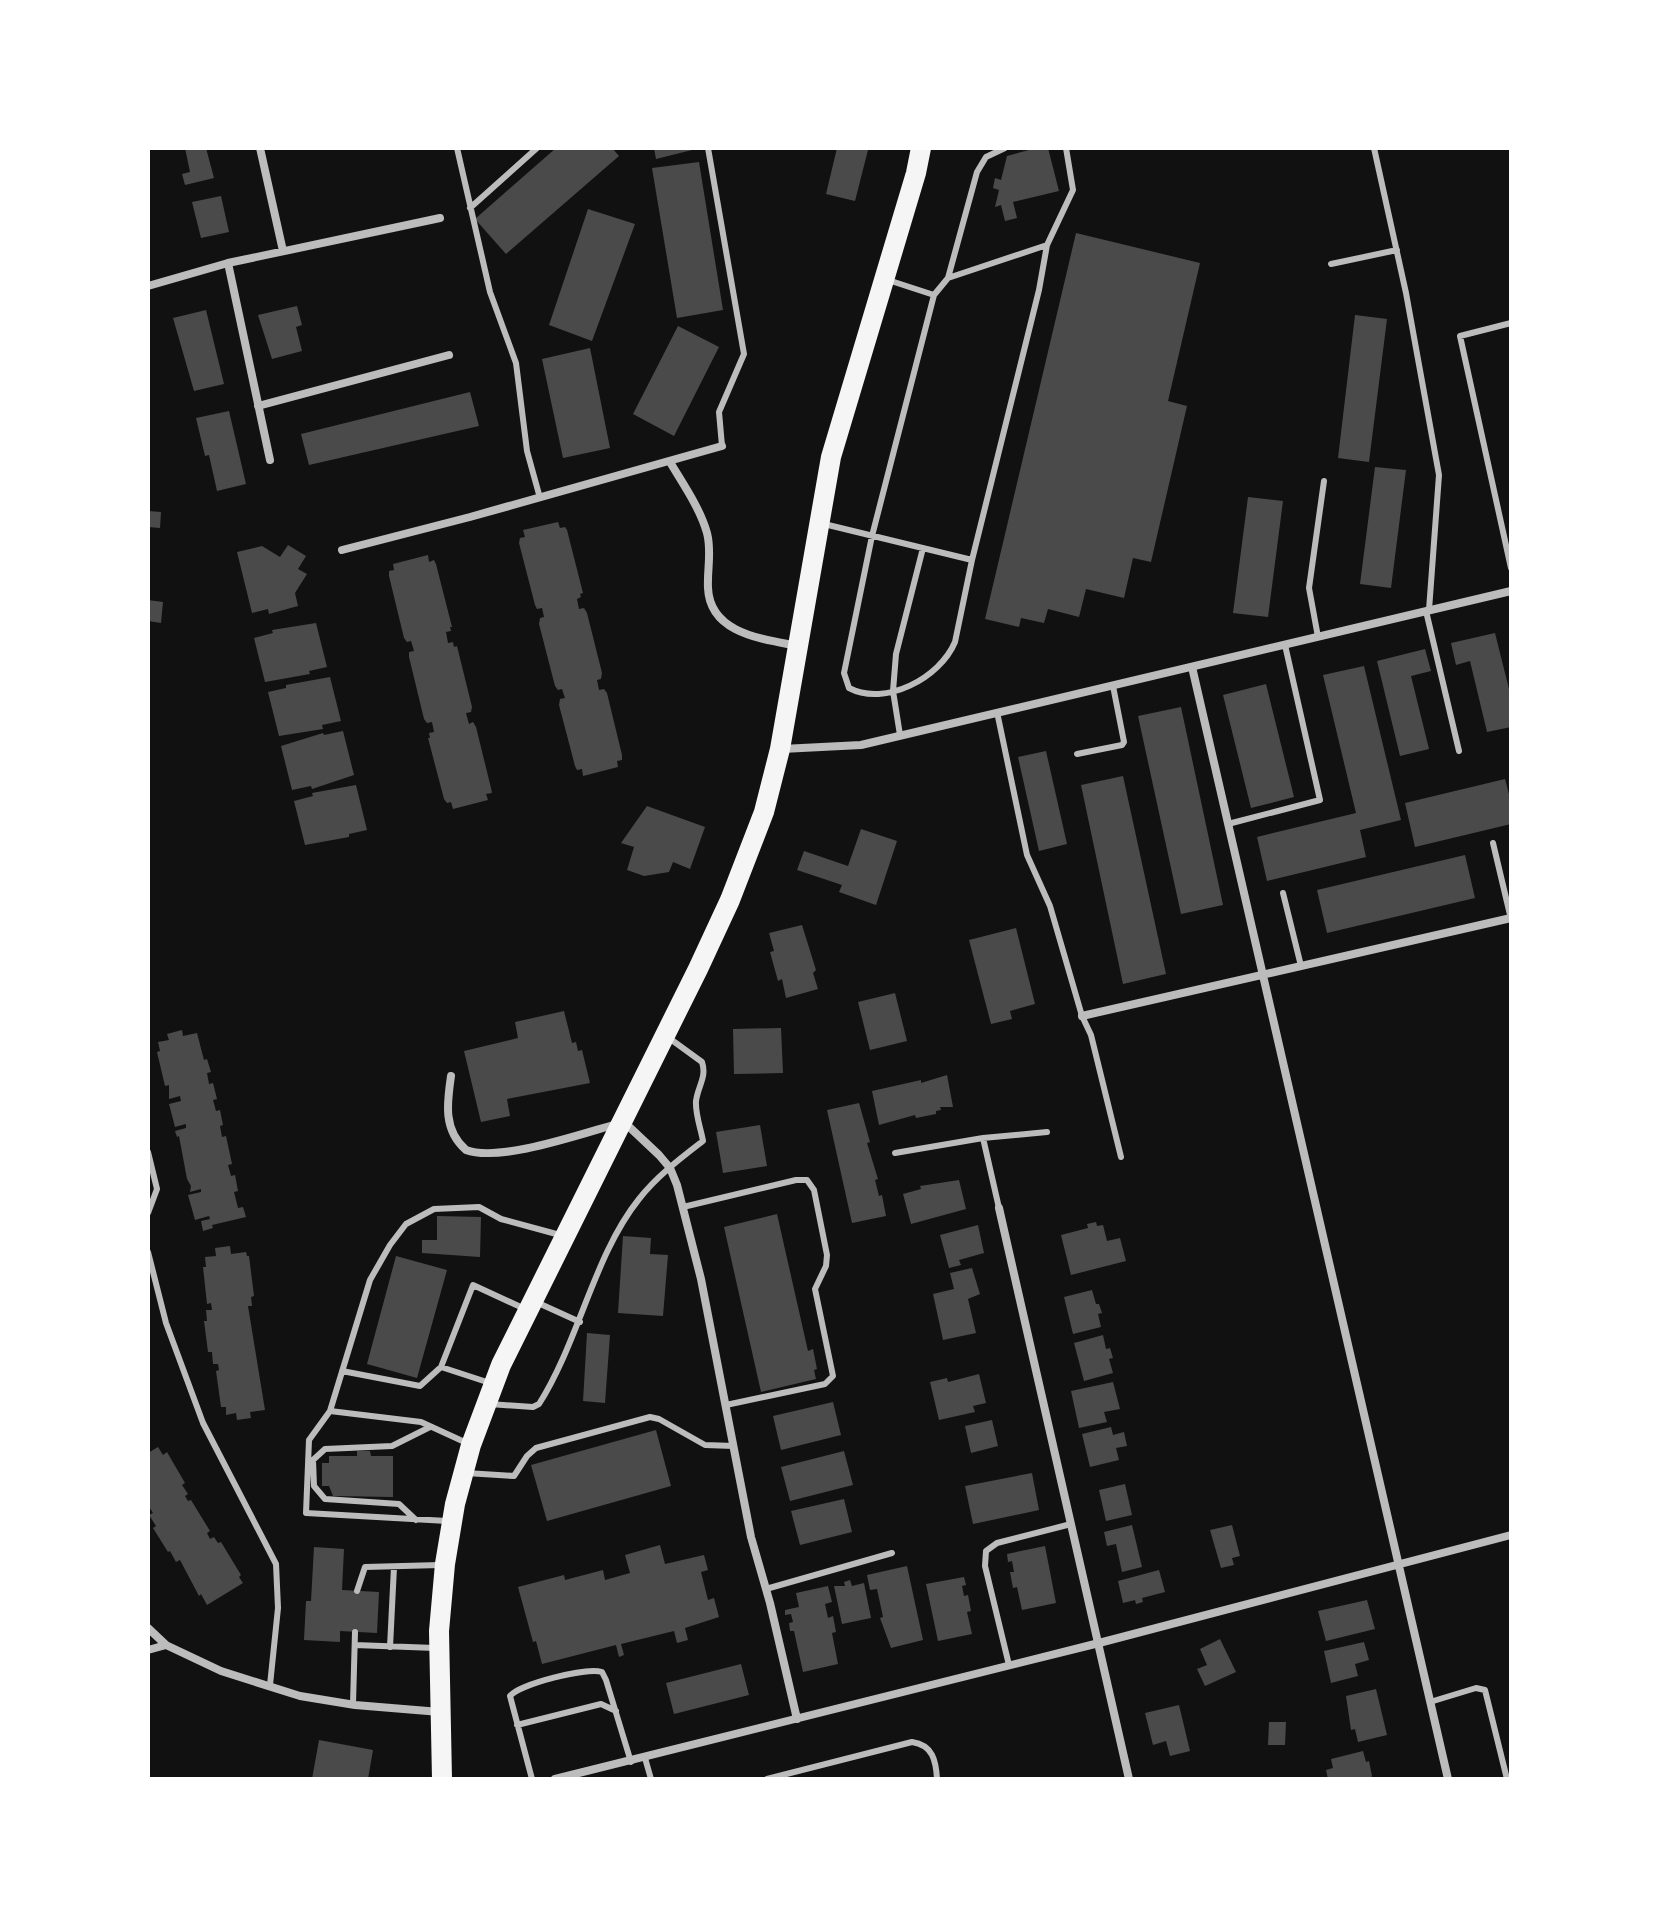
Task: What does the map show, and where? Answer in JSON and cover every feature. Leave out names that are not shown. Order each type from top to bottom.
[{"type":"main road","points":[[442,1779],[439,1648],[445,1564],[462,1473],[489,1394],[563,1236],[666,1036],[750,852],[764,812],[780,749],[838,429],[885,279],[921,148]]},
{"type":"street","points":[[260,148],[283,251]]},
{"type":"street","points":[[148,286],[228,263],[440,218]]},
{"type":"street","points":[[228,263],[270,460]]},
{"type":"street","points":[[258,406],[449,355]]},
{"type":"street","points":[[342,550],[722,446]]},
{"type":"street","points":[[670,462],[694,502],[707,532],[710,554],[708,588],[710,603],[718,615],[746,634],[799,646]]},
{"type":"street","points":[[780,749],[837,748],[900,735],[1511,591]]},
{"type":"street","points":[[1192,667],[1448,1779]]},
{"type":"street","points":[[1082,1016],[1511,918]]},
{"type":"street","points":[[451,1076],[447,1108],[449,1122],[460,1145],[475,1153],[516,1150],[624,1122],[670,1168],[683,1207],[751,1537],[797,1719]]},
{"type":"street","points":[[999,1208],[1129,1779]]},
{"type":"street","points":[[555,1779],[1099,1643],[1511,1535]]},
{"type":"street","points":[[148,1628],[166,1645],[221,1671],[300,1696],[440,1712]]},
{"type":"street","points":[[148,1650],[166,1645]]},
{"type":"lane","points":[[457,148],[490,292],[516,363],[527,451],[540,498]]},
{"type":"lane","points":[[470,208],[537,148]]},
{"type":"lane","points":[[708,148],[744,354],[719,412],[722,446]]},
{"type":"lane","points":[[1005,148],[986,157],[977,172],[948,278],[934,295],[872,536],[844,673],[849,688],[861,694],[893,691],[934,671],[950,654],[955,642],[1047,245],[1073,190],[1066,148]]},
{"type":"lane","points":[[1374,148],[1397,250],[1439,475],[1428,611],[1459,751]]},
{"type":"lane","points":[[948,278],[1047,245]]},
{"type":"lane","points":[[1331,264],[1397,250]]},
{"type":"lane","points":[[885,279],[934,295]]},
{"type":"lane","points":[[1511,323],[1460,336],[1511,568]]},
{"type":"lane","points":[[1318,637],[1309,588],[1324,481]]},
{"type":"lane","points":[[819,522],[972,560]]},
{"type":"lane","points":[[900,735],[893,691],[896,654],[923,548]]},
{"type":"lane","points":[[1228,824],[1320,800],[1285,645]]},
{"type":"lane","points":[[1077,754],[1124,742],[1113,686]]},
{"type":"lane","points":[[997,712],[1027,855],[1050,906],[1082,1016],[1091,1035],[1121,1157]]},
{"type":"lane","points":[[1493,843],[1511,918]]},
{"type":"lane","points":[[1283,893],[1301,966]]},
{"type":"lane","points":[[441,1367],[489,1394],[536,1407],[580,1322],[614,1237],[639,1199],[691,1147],[703,1141],[696,1103],[705,1074],[702,1062],[666,1036]]},
{"type":"lane","points":[[895,1153],[983,1138],[1047,1132]]},
{"type":"lane","points":[[983,1138],[999,1208]]},
{"type":"lane","points":[[148,1152],[157,1189],[148,1213]]},
{"type":"lane","points":[[683,1207],[796,1180],[807,1180],[814,1190],[827,1255],[826,1266],[815,1289],[833,1376],[825,1384],[726,1405]]},
{"type":"lane","points":[[452,1521],[306,1513],[309,1440],[330,1411],[370,1280],[406,1224],[434,1209],[479,1207],[501,1219],[563,1236]]},
{"type":"lane","points":[[148,1252],[169,1334],[203,1423],[276,1564],[278,1608],[270,1685]]},
{"type":"lane","points":[[342,1371],[420,1386],[441,1367],[473,1285],[580,1322]]},
{"type":"lane","points":[[330,1411],[421,1422],[471,1445]]},
{"type":"lane","points":[[462,1473],[514,1476],[536,1448],[650,1417],[705,1445],[734,1446]]},
{"type":"lane","points":[[416,1520],[399,1504],[325,1499],[314,1486],[313,1460],[325,1449],[392,1446],[430,1427]]},
{"type":"lane","points":[[1009,1665],[985,1566],[986,1551],[997,1543],[1071,1524]]},
{"type":"lane","points":[[766,1589],[892,1553]]},
{"type":"lane","points":[[357,1591],[365,1567],[445,1564]]},
{"type":"lane","points":[[390,1647],[394,1567]]},
{"type":"lane","points":[[353,1704],[355,1632]]},
{"type":"lane","points":[[355,1645],[439,1648]]},
{"type":"lane","points":[[532,1779],[510,1700],[513,1692],[595,1669],[602,1672],[606,1680],[631,1762]]},
{"type":"lane","points":[[1430,1702],[1476,1688],[1485,1690],[1507,1779]]},
{"type":"lane","points":[[517,1725],[601,1704],[616,1711]]},
{"type":"lane","points":[[767,1779],[912,1742],[928,1748],[934,1757],[937,1779]]},
{"type":"lane","points":[[645,1758],[651,1779]]},
{"type":"building","points":[[185,148],[206,148],[214,178],[185,185],[182,174],[190,172]]},
{"type":"building","points":[[556,148],[612,148],[619,156],[506,254],[475,219]]},
{"type":"building","points":[[654,148],[696,148],[696,149],[656,159]]},
{"type":"building","points":[[837,148],[868,150],[855,201],[826,194]]},
{"type":"building","points":[[1048,148],[1059,191],[1013,202],[1017,218],[1005,221],[1001,205],[995,207],[999,190],[993,188],[995,178],[1001,180],[1007,156]]},
{"type":"building","points":[[699,162],[723,310],[677,318],[652,168]]},
{"type":"building","points":[[221,196],[229,232],[201,238],[192,202]]},
{"type":"building","points":[[588,209],[635,224],[592,341],[549,325]]},
{"type":"building","points":[[1076,233],[1200,263],[1168,401],[1187,406],[1151,562],[1133,558],[1124,598],[1086,589],[1079,617],[1048,609],[1044,623],[1021,618],[1019,627],[985,619]]},
{"type":"building","points":[[297,306],[302,325],[296,327],[302,351],[272,359],[258,315]]},
{"type":"building","points":[[206,310],[224,384],[194,391],[173,318]]},
{"type":"building","points":[[1355,315],[1387,319],[1369,462],[1338,458]]},
{"type":"building","points":[[678,326],[719,347],[674,436],[633,414]]},
{"type":"building","points":[[590,348],[610,448],[563,458],[542,359]]},
{"type":"building","points":[[470,392],[479,426],[309,465],[301,434]]},
{"type":"building","points":[[229,411],[246,484],[217,491],[196,418]]},
{"type":"building","points":[[1375,467],[1406,470],[1391,588],[1360,584]]},
{"type":"building","points":[[1248,497],[1283,501],[1268,617],[1233,613]]},
{"type":"building","points":[[148,511],[161,512],[160,528],[148,527]]},
{"type":"building","points":[[558,522],[560,528],[567,530],[583,593],[577,599],[579,609],[584,608],[587,613],[602,673],[601,679],[597,680],[599,690],[604,689],[607,693],[622,755],[622,760],[617,761],[618,767],[583,776],[582,769],[577,770],[575,766],[559,705],[560,699],[565,698],[562,689],[558,690],[555,686],[539,624],[540,618],[544,617],[542,608],[537,609],[535,605],[519,543],[520,538],[525,537],[523,530]]},
{"type":"building","points":[[288,545],[306,556],[298,569],[307,574],[295,593],[298,606],[269,614],[268,609],[252,613],[237,552],[262,546],[280,557]]},
{"type":"building","points":[[428,555],[429,562],[434,560],[436,564],[452,627],[451,631],[446,632],[448,643],[453,642],[454,647],[457,646],[472,707],[471,712],[466,713],[469,724],[473,722],[476,727],[492,793],[486,794],[488,800],[453,809],[451,802],[447,803],[444,799],[428,738],[429,733],[434,732],[432,722],[427,723],[424,719],[409,657],[409,652],[414,651],[411,641],[407,642],[404,638],[389,576],[389,571],[394,570],[393,564]]},
{"type":"building","points":[[148,600],[163,602],[161,623],[148,621]]},
{"type":"building","points":[[316,623],[327,667],[309,671],[310,674],[265,682],[254,638],[273,633],[272,630]]},
{"type":"building","points":[[1495,633],[1511,697],[1511,727],[1487,732],[1470,661],[1456,665],[1451,643]]},
{"type":"building","points":[[1425,649],[1431,671],[1411,676],[1429,749],[1400,756],[1377,661]]},
{"type":"building","points":[[1364,666],[1401,820],[1360,830],[1366,857],[1267,881],[1257,837],[1356,813],[1323,675]]},
{"type":"building","points":[[330,677],[341,721],[322,725],[323,729],[279,736],[268,692],[286,688],[286,685]]},
{"type":"building","points":[[1266,684],[1294,797],[1251,808],[1223,695]]},
{"type":"building","points":[[1181,707],[1223,905],[1181,914],[1138,716]]},
{"type":"building","points":[[343,731],[354,775],[312,789],[311,786],[292,790],[281,746],[323,733]]},
{"type":"building","points":[[1046,751],[1067,844],[1039,851],[1018,757]]},
{"type":"building","points":[[1123,776],[1166,974],[1123,984],[1081,785]]},
{"type":"building","points":[[1505,779],[1511,802],[1511,824],[1415,847],[1405,803]]},
{"type":"building","points":[[356,785],[367,830],[349,834],[349,837],[305,845],[294,801],[313,796],[312,793]]},
{"type":"building","points":[[647,806],[705,827],[690,869],[673,862],[669,872],[644,876],[627,870],[634,847],[621,843]]},
{"type":"building","points":[[861,829],[897,841],[876,905],[839,892],[842,885],[797,870],[804,851],[848,866]]},
{"type":"building","points":[[1465,855],[1475,898],[1327,933],[1317,890]]},
{"type":"building","points":[[802,925],[816,970],[813,973],[818,989],[786,998],[782,979],[778,981],[770,952],[774,951],[769,933]]},
{"type":"building","points":[[1016,928],[1035,1004],[1010,1011],[1012,1019],[991,1024],[969,940]]},
{"type":"building","points":[[895,993],[907,1041],[870,1050],[858,1002]]},
{"type":"building","points":[[564,1011],[572,1043],[576,1042],[578,1051],[582,1050],[590,1083],[507,1099],[510,1116],[481,1122],[464,1051],[518,1038],[515,1022]]},
{"type":"building","points":[[781,1028],[783,1073],[734,1074],[733,1029]]},
{"type":"building","points":[[182,1030],[183,1036],[197,1033],[204,1060],[207,1059],[211,1072],[207,1073],[209,1084],[213,1083],[217,1099],[213,1100],[216,1111],[220,1110],[222,1137],[226,1136],[232,1164],[228,1165],[231,1176],[235,1175],[238,1191],[234,1192],[238,1208],[243,1207],[246,1217],[212,1225],[213,1228],[203,1231],[201,1221],[210,1219],[209,1216],[195,1220],[188,1195],[201,1192],[201,1189],[190,1192],[179,1136],[175,1131],[186,1128],[186,1124],[175,1127],[169,1104],[181,1101],[180,1096],[169,1099],[169,1085],[165,1086],[157,1052],[160,1051],[158,1042],[169,1040],[167,1034]]},
{"type":"building","points":[[947,1075],[953,1107],[940,1107],[936,1114],[916,1118],[915,1115],[879,1125],[872,1091]]},
{"type":"building","points":[[859,1103],[886,1216],[852,1223],[827,1110]]},
{"type":"building","points":[[760,1125],[767,1166],[723,1173],[716,1132]]},
{"type":"building","points":[[959,1180],[966,1209],[911,1224],[903,1194],[921,1189],[920,1186]]},
{"type":"building","points":[[777,1214],[808,1351],[813,1349],[817,1369],[814,1370],[816,1379],[761,1392],[724,1227]]},
{"type":"building","points":[[437,1216],[481,1217],[480,1257],[422,1253],[422,1240],[437,1240]]},
{"type":"building","points":[[1096,1222],[1097,1226],[1103,1225],[1107,1241],[1120,1238],[1126,1261],[1071,1275],[1061,1235],[1088,1228],[1087,1224]]},
{"type":"building","points":[[978,1225],[984,1253],[959,1260],[961,1265],[949,1268],[940,1235]]},
{"type":"building","points":[[623,1236],[651,1238],[650,1254],[668,1255],[663,1316],[618,1313]]},
{"type":"building","points":[[230,1246],[231,1254],[246,1252],[249,1256],[254,1296],[251,1297],[252,1306],[248,1306],[265,1410],[250,1412],[251,1418],[237,1420],[236,1413],[226,1415],[226,1407],[221,1407],[216,1371],[219,1370],[218,1364],[213,1364],[212,1352],[208,1352],[204,1321],[207,1321],[206,1310],[212,1310],[211,1303],[207,1304],[203,1267],[206,1267],[205,1257],[216,1256],[215,1248]]},
{"type":"building","points":[[396,1256],[447,1270],[417,1378],[367,1364]]},
{"type":"building","points":[[972,1268],[980,1294],[968,1299],[976,1333],[943,1340],[933,1294],[954,1289],[950,1273]]},
{"type":"building","points":[[1092,1290],[1102,1313],[1098,1314],[1101,1327],[1073,1334],[1064,1297]]},
{"type":"building","points":[[587,1333],[610,1335],[605,1403],[583,1401]]},
{"type":"building","points":[[1103,1335],[1106,1349],[1110,1348],[1113,1358],[1109,1359],[1113,1373],[1084,1381],[1074,1343]]},
{"type":"building","points":[[979,1374],[986,1403],[973,1406],[975,1412],[939,1420],[930,1382],[947,1378],[948,1382]]},
{"type":"building","points":[[1113,1382],[1120,1409],[1104,1412],[1107,1422],[1079,1428],[1071,1391]]},
{"type":"building","points":[[833,1402],[841,1435],[781,1450],[773,1416]]},
{"type":"building","points":[[992,1420],[998,1446],[971,1453],[965,1426]]},
{"type":"building","points":[[1111,1427],[1113,1435],[1124,1432],[1127,1446],[1116,1448],[1119,1460],[1090,1467],[1082,1434]]},
{"type":"building","points":[[656,1430],[671,1486],[547,1521],[531,1465]]},
{"type":"building","points":[[158,1447],[163,1455],[167,1452],[185,1483],[182,1485],[188,1494],[185,1496],[188,1501],[191,1500],[210,1531],[207,1533],[210,1539],[214,1537],[218,1543],[221,1542],[241,1575],[239,1577],[243,1583],[207,1605],[180,1560],[176,1562],[153,1528],[156,1526],[149,1515],[153,1513],[148,1505],[148,1453]]},
{"type":"building","points":[[357,1451],[370,1451],[371,1456],[393,1456],[393,1497],[333,1496],[329,1486],[322,1486],[322,1463],[329,1463],[329,1456],[357,1456]]},
{"type":"building","points":[[844,1451],[853,1485],[790,1501],[781,1467]]},
{"type":"building","points":[[1032,1473],[1039,1510],[973,1524],[965,1486]]},
{"type":"building","points":[[1125,1484],[1132,1515],[1106,1521],[1099,1490]]},
{"type":"building","points":[[844,1499],[852,1532],[800,1545],[791,1511]]},
{"type":"building","points":[[1132,1525],[1142,1567],[1122,1572],[1116,1544],[1107,1546],[1104,1532]]},
{"type":"building","points":[[1232,1525],[1240,1556],[1232,1558],[1234,1565],[1221,1568],[1210,1530]]},
{"type":"building","points":[[660,1545],[665,1564],[704,1555],[708,1570],[701,1572],[708,1600],[714,1598],[719,1617],[685,1628],[688,1640],[677,1643],[674,1631],[621,1644],[624,1655],[619,1657],[616,1645],[542,1664],[518,1587],[564,1575],[565,1580],[603,1570],[605,1580],[630,1573],[625,1555]]},
{"type":"building","points":[[1045,1546],[1056,1603],[1022,1610],[1017,1587],[1013,1588],[1010,1572],[1014,1572],[1012,1561],[1008,1562],[1007,1554]]},
{"type":"building","points":[[314,1547],[344,1549],[342,1590],[379,1592],[377,1633],[340,1631],[340,1642],[304,1640],[306,1601],[311,1601]]},
{"type":"building","points":[[907,1566],[923,1640],[891,1648],[880,1618],[883,1617],[877,1589],[870,1590],[867,1575]]},
{"type":"building","points":[[1159,1570],[1165,1592],[1142,1598],[1143,1602],[1136,1604],[1135,1600],[1123,1603],[1118,1581]]},
{"type":"building","points":[[964,1577],[966,1585],[962,1586],[964,1596],[968,1595],[971,1611],[967,1612],[972,1634],[938,1641],[926,1584]]},
{"type":"building","points":[[850,1580],[852,1586],[864,1583],[871,1618],[842,1624],[834,1586],[845,1586],[844,1582]]},
{"type":"building","points":[[828,1586],[832,1602],[825,1604],[828,1618],[833,1616],[836,1632],[832,1633],[838,1664],[803,1672],[794,1631],[790,1631],[789,1623],[793,1622],[791,1614],[785,1615],[785,1610],[799,1607],[796,1593]]},
{"type":"building","points":[[1367,1600],[1375,1629],[1326,1641],[1318,1611]]},
{"type":"building","points":[[1220,1639],[1236,1672],[1205,1686],[1197,1669],[1207,1665],[1200,1649]]},
{"type":"building","points":[[1364,1642],[1369,1660],[1355,1664],[1358,1676],[1331,1683],[1324,1651]]},
{"type":"building","points":[[741,1664],[749,1695],[674,1714],[666,1683]]},
{"type":"building","points":[[1376,1689],[1387,1735],[1358,1742],[1355,1729],[1351,1730],[1346,1696]]},
{"type":"building","points":[[1179,1705],[1190,1751],[1170,1756],[1166,1741],[1153,1745],[1145,1713]]},
{"type":"building","points":[[1269,1722],[1286,1722],[1285,1745],[1268,1745]]},
{"type":"building","points":[[319,1740],[373,1750],[368,1779],[312,1779]]},
{"type":"building","points":[[1363,1751],[1366,1762],[1369,1761],[1370,1779],[1328,1779],[1326,1770],[1333,1768],[1331,1759]]}]
